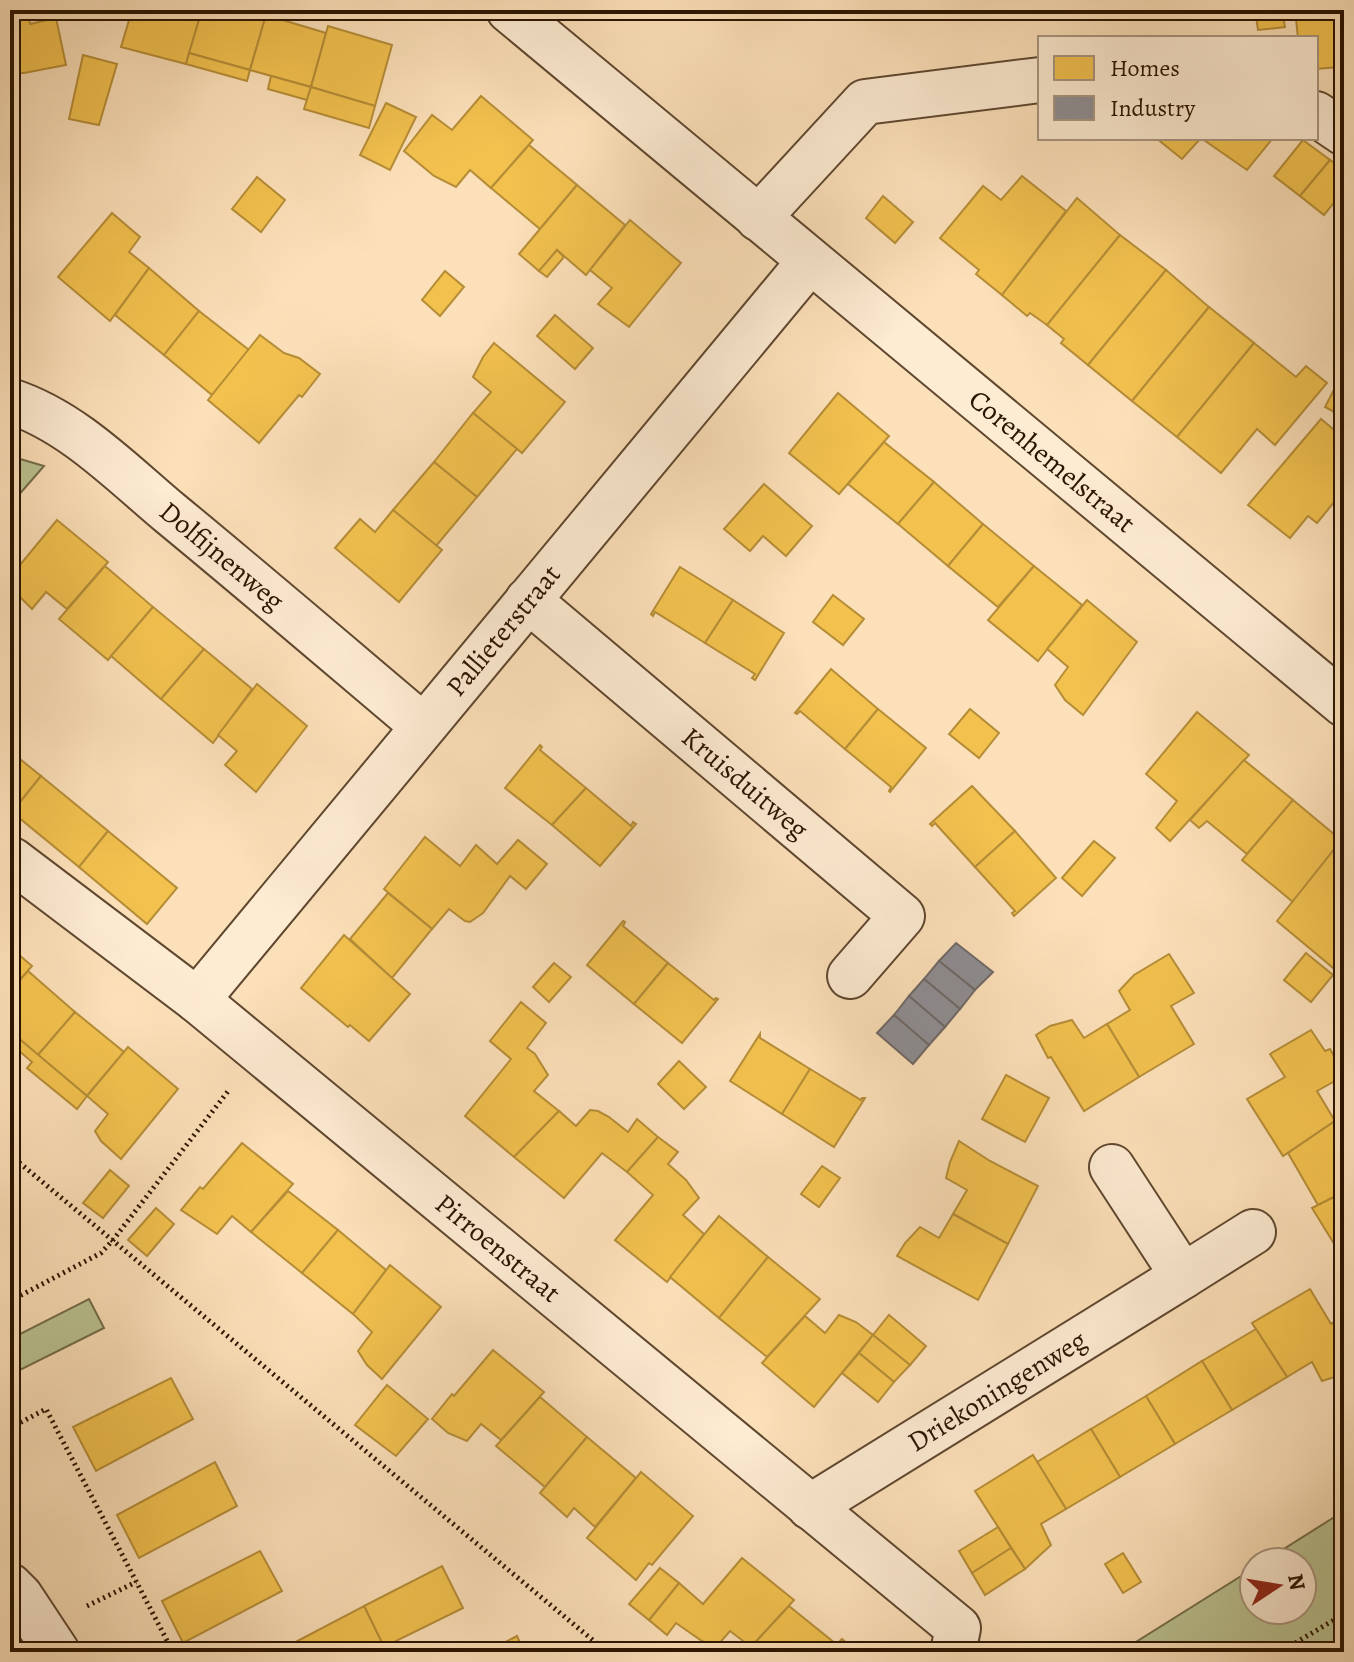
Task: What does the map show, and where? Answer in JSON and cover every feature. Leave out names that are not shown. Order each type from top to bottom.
[{"type":"street","name":"Corenhemelstraat","points":[[509,10],[1344,704]]},
{"type":"street","points":[[758,218],[865,102],[1038,80]]},
{"type":"street","points":[[1318,115],[1344,133]]},
{"type":"street","name":"Pallieterstraat","points":[[197,1000],[810,261]]},
{"type":"street","name":"Dolfijnenweg","points":[[10,401],[32,408],[80,439],[423,726]]},
{"type":"street","name":"Kruisduitweg","points":[[528,600],[902,916],[850,976]]},
{"type":"street","name":"Pirroenstraat","points":[[12,860],[197,1000],[958,1628],[953,1652]]},
{"type":"street","points":[[1112,1167],[1183,1276]]},
{"type":"street","name":"Driekoningenweg","points":[[810,1507],[1253,1232]]},
{"type":"street","points":[[10,1586],[57,1652]]},
{"type":"path","points":[[10,1301],[101,1253],[259,1051]]},
{"type":"path","points":[[10,1155],[607,1652]]},
{"type":"path","points":[[10,1428],[46,1409],[173,1652]]},
{"type":"path","points":[[1280,1652],[1344,1614]]},
{"type":"green space","points":[[10,456],[44,466],[10,505]]},
{"type":"green space","points":[[89,1299],[104,1328],[10,1375],[10,1339]]},
{"type":"green space","points":[[1344,1511],[1344,1652],[1120,1652],[1238,1578],[1238,1626],[1318,1626],[1318,1546],[1288,1546]]},
{"type":"building: Homes","points":[[10,10],[27,10],[30,24],[56,18],[66,65],[10,73]]},
{"type":"building: Homes","points":[[132,10],[202,10],[186,64],[121,47]]},
{"type":"building: Homes","points":[[202,10],[248,10],[266,15],[250,70],[189,53]]},
{"type":"building: Homes","points":[[1255,10],[1282,10],[1285,27],[1258,30]]},
{"type":"building: Homes","points":[[266,15],[326,33],[311,87],[250,70]]},
{"type":"building: Homes","points":[[1334,15],[1339,67],[1318,69],[1318,36],[1298,36],[1296,19]]},
{"type":"building: Homes","points":[[328,26],[392,45],[375,106],[311,87]]},
{"type":"building: Homes","points":[[189,53],[250,70],[247,81],[186,64]]},
{"type":"building: Homes","points":[[83,55],[117,64],[99,125],[69,119]]},
{"type":"building: Homes","points":[[271,76],[311,87],[307,100],[268,89]]},
{"type":"building: Homes","points":[[311,87],[375,106],[369,128],[304,109]]},
{"type":"building: Homes","points":[[481,96],[533,140],[491,188],[470,170],[456,187],[434,176],[404,151],[432,115],[452,130]]},
{"type":"building: Homes","points":[[386,103],[416,117],[390,170],[360,155]]},
{"type":"building: Homes","points":[[1158,140],[1199,140],[1182,159]]},
{"type":"building: Homes","points":[[1204,140],[1271,140],[1247,170]]},
{"type":"building: Homes","points":[[1303,140],[1330,160],[1300,196],[1274,176]]},
{"type":"building: Homes","points":[[529,145],[577,185],[540,229],[491,188]]},
{"type":"building: Homes","points":[[1330,160],[1344,169],[1344,190],[1324,215],[1300,196]]},
{"type":"building: Homes","points":[[1022,176],[1066,211],[1002,295],[976,274],[979,270],[940,238],[983,186],[1001,200]]},
{"type":"building: Homes","points":[[257,177],[285,200],[261,232],[232,209]]},
{"type":"building: Homes","points":[[577,185],[625,225],[586,275],[557,250],[539,271],[519,254]]},
{"type":"building: Homes","points":[[883,196],[913,222],[895,243],[866,218]]},
{"type":"building: Homes","points":[[1077,198],[1120,235],[1047,325],[1030,313],[1027,316],[1002,295]]},
{"type":"building: Homes","points":[[112,213],[140,237],[129,252],[149,268],[110,321],[58,277]]},
{"type":"building: Homes","points":[[630,220],[681,263],[629,327],[598,304],[612,288],[590,270]]},
{"type":"building: Homes","points":[[1120,235],[1166,270],[1088,365],[1061,343],[1064,339],[1047,325]]},
{"type":"building: Homes","points":[[557,250],[564,257],[547,277],[539,271]]},
{"type":"building: Homes","points":[[149,268],[199,311],[164,355],[115,315]]},
{"type":"building: Homes","points":[[1166,270],[1209,307],[1132,401],[1088,365]]},
{"type":"building: Homes","points":[[445,271],[464,287],[440,316],[422,300]]},
{"type":"building: Homes","points":[[1209,307],[1254,343],[1177,437],[1132,401]]},
{"type":"building: Homes","points":[[199,311],[249,350],[212,395],[164,355]]},
{"type":"building: Homes","points":[[555,315],[593,348],[575,369],[537,336]]},
{"type":"building: Homes","points":[[260,335],[320,374],[259,443],[208,400]]},
{"type":"building: Homes","points":[[494,343],[565,402],[522,453],[473,413],[491,392],[473,377]]},
{"type":"building: Homes","points":[[1254,343],[1296,377],[1306,366],[1327,383],[1275,445],[1257,429],[1221,473],[1177,437]]},
{"type":"building: Homes","points":[[1344,375],[1344,417],[1325,407]]},
{"type":"building: Homes","points":[[838,393],[889,436],[839,494],[789,453]]},
{"type":"building: Homes","points":[[473,413],[517,449],[477,497],[434,462]]},
{"type":"building: Homes","points":[[1321,419],[1344,438],[1344,465],[1335,476],[1344,484],[1344,490],[1317,523],[1308,516],[1290,538],[1248,505]]},
{"type":"building: Homes","points":[[884,442],[934,482],[898,524],[848,484]]},
{"type":"building: Homes","points":[[434,462],[477,497],[436,546],[393,510]]},
{"type":"building: Homes","points":[[934,482],[983,524],[948,566],[898,524]]},
{"type":"building: Homes","points":[[764,484],[812,526],[786,556],[763,536],[750,551],[724,529]]},
{"type":"building: Homes","points":[[393,510],[442,550],[399,602],[335,548],[360,519],[375,532]]},
{"type":"building: Homes","points":[[57,520],[108,562],[67,609],[46,592],[32,609],[10,587],[10,577]]},
{"type":"building: Homes","points":[[983,524],[1034,566],[998,607],[948,566]]},
{"type":"building: Homes","points":[[105,566],[153,607],[108,660],[59,619]]},
{"type":"building: Homes","points":[[1034,566],[1082,605],[1038,661],[988,620]]},
{"type":"building: Homes","points":[[680,567],[733,600],[705,643],[655,612],[653,616],[651,614]]},
{"type":"building: Homes","points":[[833,595],[864,619],[843,645],[813,622]]},
{"type":"building: Homes","points":[[733,600],[784,633],[755,680],[752,678],[755,674],[705,643]]},
{"type":"building: Homes","points":[[1087,600],[1137,642],[1083,715],[1065,700],[1055,685],[1068,667],[1047,649]]},
{"type":"building: Homes","points":[[153,607],[204,649],[161,699],[111,656]]},
{"type":"building: Homes","points":[[204,649],[252,689],[213,743],[161,699]]},
{"type":"building: Homes","points":[[831,669],[878,709],[845,749],[800,711],[795,713]]},
{"type":"building: Homes","points":[[257,684],[307,726],[256,792],[225,765],[237,751],[218,735]]},
{"type":"building: Homes","points":[[878,709],[926,748],[890,792],[891,787],[845,749]]},
{"type":"building: Homes","points":[[970,709],[999,733],[979,758],[949,734]]},
{"type":"building: Homes","points":[[1197,712],[1249,755],[1170,841],[1156,828],[1177,801],[1146,774]]},
{"type":"building: Homes","points":[[540,745],[540,750],[586,788],[552,825],[505,788]]},
{"type":"building: Homes","points":[[10,751],[41,776],[12,812],[10,811]]},
{"type":"building: Homes","points":[[1244,760],[1293,800],[1247,854],[1207,821],[1199,828],[1190,820]]},
{"type":"building: Homes","points":[[41,776],[108,831],[79,867],[12,812]]},
{"type":"building: Homes","points":[[972,786],[1015,831],[975,867],[935,823],[930,824]]},
{"type":"building: Homes","points":[[586,788],[631,826],[633,822],[636,824],[600,866],[552,825]]},
{"type":"building: Homes","points":[[1293,800],[1341,840],[1293,902],[1242,860]]},
{"type":"building: Homes","points":[[108,831],[177,888],[147,924],[79,867]]},
{"type":"building: Homes","points":[[1015,831],[1056,878],[1014,916],[1012,913],[1015,911],[975,867]]},
{"type":"building: Homes","points":[[425,837],[460,866],[476,845],[497,864],[518,840],[547,864],[526,889],[510,876],[483,913],[470,922],[449,909],[432,929],[384,889]]},
{"type":"building: Homes","points":[[1344,837],[1344,977],[1277,921]]},
{"type":"building: Homes","points":[[1094,841],[1115,858],[1082,896],[1062,878]]},
{"type":"building: Homes","points":[[388,893],[432,929],[392,978],[350,939]]},
{"type":"building: Homes","points":[[623,921],[623,926],[668,963],[634,1004],[587,965]]},
{"type":"building: Homes","points":[[344,935],[410,994],[369,1041],[301,988]]},
{"type":"building: Homes","points":[[10,947],[32,966],[10,991]]},
{"type":"building: Homes","points":[[1306,953],[1333,975],[1311,1002],[1284,980]]},
{"type":"building: Homes","points":[[1169,954],[1194,993],[1171,1006],[1194,1044],[1139,1077],[1107,1024],[1130,1010],[1119,991],[1134,975]]},
{"type":"building: Homes","points":[[554,963],[571,977],[549,1002],[533,987]]},
{"type":"building: Homes","points":[[668,963],[714,1000],[718,999],[682,1043],[634,1004]]},
{"type":"building: Homes","points":[[28,971],[75,1012],[38,1055],[10,1031],[10,991]]},
{"type":"building: Homes","points":[[521,1002],[546,1023],[527,1048],[535,1054],[548,1075],[534,1091],[559,1111],[514,1157],[465,1116],[511,1059],[490,1041]]},
{"type":"building: Homes","points":[[75,1012],[124,1052],[87,1096],[38,1055]]},
{"type":"building: Homes","points":[[1072,1020],[1084,1038],[1107,1024],[1139,1077],[1084,1111],[1036,1035],[1050,1026]]},
{"type":"building: Homes","points":[[1311,1030],[1325,1051],[1330,1049],[1344,1073],[1344,1076],[1317,1091],[1335,1121],[1283,1156],[1247,1099],[1285,1077],[1270,1054]]},
{"type":"building: Homes","points":[[10,1031],[87,1096],[77,1109],[27,1068],[32,1062],[10,1043]]},
{"type":"building: Homes","points":[[760,1034],[760,1038],[810,1069],[782,1114],[730,1081]]},
{"type":"building: Homes","points":[[128,1047],[178,1089],[121,1159],[101,1141],[95,1131],[108,1114],[87,1096]]},
{"type":"building: Homes","points":[[679,1061],[706,1087],[684,1109],[658,1084]]},
{"type":"building: Homes","points":[[810,1069],[861,1100],[865,1098],[834,1147],[782,1114]]},
{"type":"building: Homes","points":[[1006,1075],[1049,1098],[1025,1142],[982,1119]]},
{"type":"building: Homes","points":[[590,1110],[609,1117],[628,1132],[637,1119],[658,1137],[627,1172],[602,1153],[564,1198],[514,1157],[559,1111],[576,1126]]},
{"type":"building: Homes","points":[[1335,1121],[1344,1137],[1344,1192],[1318,1205],[1288,1153]]},
{"type":"building: Homes","points":[[658,1137],[678,1152],[668,1164],[686,1180],[699,1198],[683,1215],[704,1234],[667,1282],[615,1240],[653,1195],[627,1172]]},
{"type":"building: Homes","points":[[959,1141],[1038,1186],[1008,1244],[953,1214],[967,1190],[946,1178]]},
{"type":"building: Homes","points":[[242,1143],[293,1184],[251,1232],[232,1216],[217,1234],[181,1210]]},
{"type":"building: Homes","points":[[822,1166],[840,1178],[819,1207],[801,1194]]},
{"type":"building: Homes","points":[[110,1170],[129,1186],[103,1218],[83,1203]]},
{"type":"building: Homes","points":[[288,1191],[338,1230],[302,1273],[251,1232]]},
{"type":"building: Homes","points":[[1344,1192],[1344,1260],[1312,1208]]},
{"type":"building: Homes","points":[[156,1208],[174,1224],[147,1256],[128,1240]]},
{"type":"building: Homes","points":[[953,1214],[1008,1244],[978,1300],[897,1256],[920,1227],[939,1238]]},
{"type":"building: Homes","points":[[719,1216],[768,1257],[719,1318],[670,1277]]},
{"type":"building: Homes","points":[[338,1230],[386,1270],[353,1314],[302,1273]]},
{"type":"building: Homes","points":[[768,1257],[820,1299],[767,1357],[719,1318]]},
{"type":"building: Homes","points":[[390,1265],[441,1307],[382,1379],[358,1351],[372,1332],[353,1314]]},
{"type":"building: Homes","points":[[1310,1289],[1331,1324],[1344,1317],[1344,1374],[1322,1381],[1312,1362],[1287,1377],[1252,1323]]},
{"type":"building: Homes","points":[[839,1315],[856,1322],[873,1335],[814,1407],[762,1363],[805,1316],[825,1333]]},
{"type":"building: Homes","points":[[889,1315],[926,1346],[910,1365],[873,1335]]},
{"type":"building: Homes","points":[[1256,1329],[1287,1377],[1232,1410],[1202,1361]]},
{"type":"building: Homes","points":[[873,1335],[910,1365],[894,1382],[859,1353]]},
{"type":"building: Homes","points":[[493,1350],[544,1392],[501,1440],[481,1424],[467,1441],[448,1433],[432,1419]]},
{"type":"building: Homes","points":[[859,1353],[894,1382],[878,1402],[842,1373]]},
{"type":"building: Homes","points":[[1202,1361],[1232,1410],[1175,1444],[1146,1396]]},
{"type":"building: Homes","points":[[171,1378],[193,1419],[96,1471],[73,1427]]},
{"type":"building: Homes","points":[[387,1385],[428,1419],[396,1456],[355,1425]]},
{"type":"building: Homes","points":[[1146,1396],[1175,1444],[1120,1477],[1091,1429]]},
{"type":"building: Homes","points":[[540,1397],[587,1437],[545,1487],[496,1446]]},
{"type":"building: Homes","points":[[1091,1429],[1120,1477],[1066,1509],[1037,1462]]},
{"type":"building: Homes","points":[[587,1437],[636,1478],[595,1527],[574,1508],[567,1517],[540,1493]]},
{"type":"building: Homes","points":[[1033,1455],[1066,1509],[1041,1524],[1051,1545],[1025,1569],[975,1491]]},
{"type":"building: Homes","points":[[215,1462],[237,1506],[139,1558],[117,1515]]},
{"type":"building: Homes","points":[[641,1472],[693,1516],[636,1580],[587,1538]]},
{"type":"building: Homes","points":[[998,1527],[1011,1548],[972,1573],[959,1551]]},
{"type":"building: Homes","points":[[1011,1548],[1025,1569],[985,1595],[972,1573]]},
{"type":"building: Homes","points":[[260,1551],[282,1591],[183,1643],[162,1601]]},
{"type":"building: Homes","points":[[1123,1553],[1141,1582],[1123,1593],[1105,1564]]},
{"type":"building: Homes","points":[[742,1558],[794,1600],[751,1647],[730,1631],[716,1647],[676,1623],[667,1635],[649,1620],[679,1583],[703,1604]]},
{"type":"building: Homes","points":[[442,1566],[463,1608],[384,1647],[364,1606]]},
{"type":"building: Homes","points":[[660,1568],[679,1583],[649,1620],[629,1604]]},
{"type":"building: Homes","points":[[364,1606],[384,1647],[375,1652],[289,1652],[286,1647]]},
{"type":"building: Homes","points":[[789,1606],[836,1644],[830,1652],[757,1652],[751,1647]]},
{"type":"building: Homes","points":[[517,1636],[524,1652],[486,1652]]},
{"type":"building: Homes","points":[[842,1639],[857,1652],[830,1652]]},
{"type":"building: Industry","points":[[956,943],[993,972],[975,990],[939,961]]},
{"type":"building: Industry","points":[[939,961],[975,990],[960,1009],[924,979]]},
{"type":"building: Industry","points":[[924,979],[960,1009],[945,1027],[909,996]]},
{"type":"building: Industry","points":[[909,996],[945,1027],[929,1045],[894,1015]]},
{"type":"building: Industry","points":[[894,1015],[929,1045],[913,1064],[877,1033]]}]
